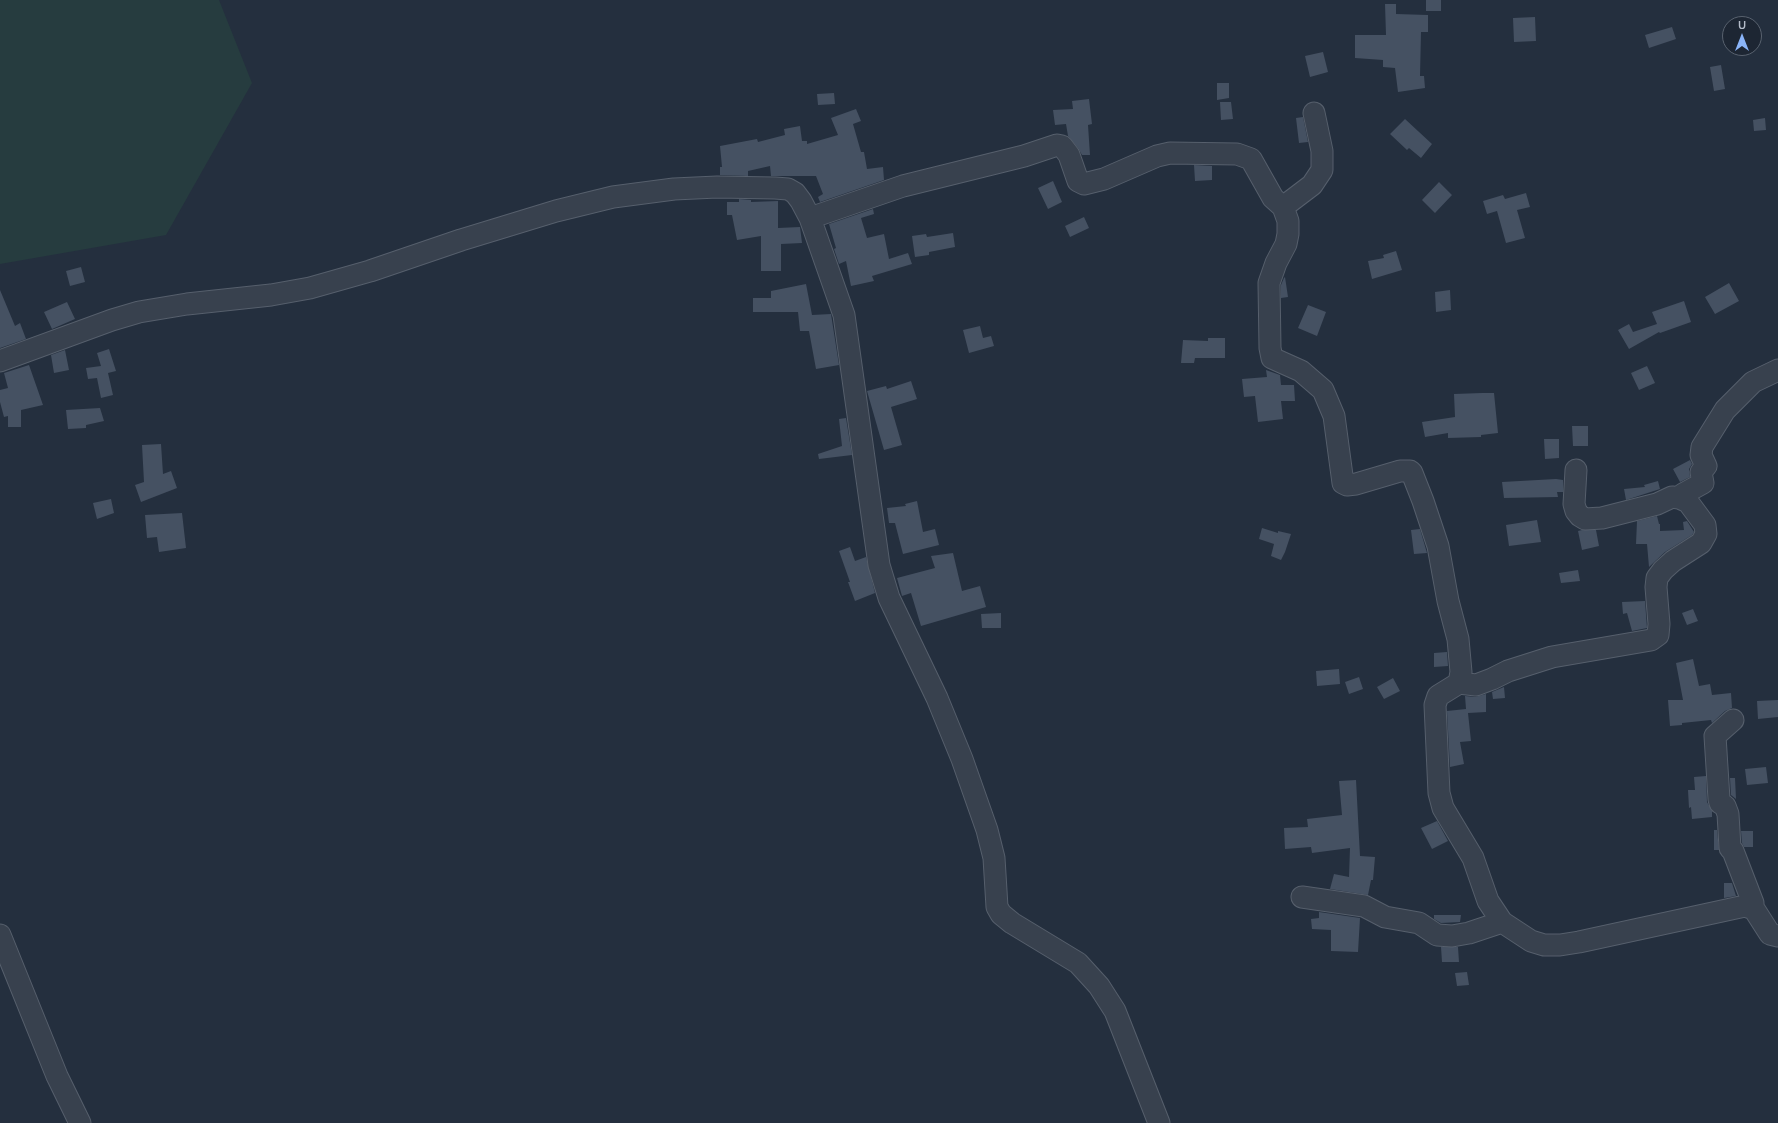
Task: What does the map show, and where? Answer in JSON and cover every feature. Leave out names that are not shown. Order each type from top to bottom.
[{"type":"street","points":[[1283,207],[1312,185],[1322,170],[1322,151],[1314,113]]},
{"type":"street","points":[[810,218],[903,186],[1024,156],[1058,145],[1062,146],[1069,155],[1077,180],[1084,184],[1104,179],[1157,156],[1170,153],[1237,154],[1248,157],[1254,162],[1273,198],[1283,207],[1288,221],[1286,244],[1276,263],[1269,283],[1271,355],[1274,360],[1287,364],[1301,371],[1323,390],[1334,416],[1342,481],[1345,484],[1356,484],[1400,471],[1408,470],[1412,473],[1438,546],[1448,601],[1458,639],[1461,672],[1459,683]]},
{"type":"street","points":[[0,361],[112,320],[139,312],[187,304],[271,295],[310,288],[370,271],[461,240],[556,211],[613,197],[674,189],[716,187],[775,188],[788,189],[795,193],[810,218],[844,315],[854,372],[870,507],[879,565],[889,598],[937,698],[962,759],[987,830],[994,858],[997,907],[1001,914],[1012,923],[1078,963],[1099,986],[1115,1011],[1159,1123]]},
{"type":"street","points":[[1679,498],[1683,494],[1703,483],[1701,472],[1706,466],[1701,455],[1702,447],[1724,410],[1753,382],[1778,370]]},
{"type":"street","points":[[1576,470],[1574,504],[1580,516],[1585,519],[1602,518],[1656,504],[1672,497],[1688,502],[1701,517],[1705,525],[1706,534],[1701,543],[1673,561],[1663,570],[1658,578],[1656,587],[1659,630],[1656,637],[1651,640],[1634,644],[1552,657],[1508,671],[1476,685],[1459,683],[1438,696],[1435,705],[1439,793],[1443,808],[1468,846],[1488,901],[1502,922],[1531,941],[1544,945],[1560,945],[1741,907],[1753,908]]},
{"type":"street","points":[[1733,720],[1715,736],[1719,799],[1728,814],[1730,848],[1733,851],[1753,908],[1770,934],[1778,936]]},
{"type":"street","points":[[1302,897],[1364,906],[1385,917],[1419,923],[1437,935],[1452,936],[1469,933],[1502,922]]},
{"type":"street","points":[[0,935],[57,1076],[80,1123]]},
{"type":"green space","points":[[0,0],[219,0],[252,83],[166,235],[0,264]]},
{"type":"building","points":[[1426,0],[1441,0],[1441,11],[1426,11]]},
{"type":"building","points":[[1385,4],[1396,4],[1396,14],[1428,15],[1428,32],[1421,32],[1420,76],[1424,76],[1425,88],[1398,92],[1395,68],[1383,67],[1383,60],[1355,58],[1355,35],[1386,35]]},
{"type":"building","points":[[1535,17],[1536,41],[1514,42],[1513,18]]},
{"type":"building","points":[[1672,27],[1676,39],[1649,48],[1645,35]]},
{"type":"building","points":[[1323,52],[1328,72],[1310,77],[1305,56]]},
{"type":"building","points":[[1721,65],[1725,89],[1714,91],[1710,67]]},
{"type":"building","points":[[1217,83],[1229,83],[1229,98],[1217,100]]},
{"type":"building","points":[[834,93],[835,104],[818,105],[817,94]]},
{"type":"building","points":[[1089,99],[1092,124],[1088,125],[1090,155],[1082,155],[1068,136],[1066,124],[1055,125],[1053,110],[1073,109],[1072,101]]},
{"type":"building","points":[[1220,102],[1231,102],[1233,119],[1221,120]]},
{"type":"building","points":[[856,109],[861,121],[853,124],[861,152],[864,152],[867,169],[883,167],[884,180],[820,202],[818,197],[823,194],[816,176],[771,176],[770,166],[748,171],[748,176],[720,175],[720,167],[722,167],[720,146],[757,139],[758,142],[785,135],[784,129],[800,126],[802,141],[807,141],[807,144],[838,135],[831,118]]},
{"type":"building","points":[[1303,117],[1308,142],[1299,143],[1296,118]]},
{"type":"building","points":[[1765,118],[1766,130],[1754,131],[1753,120]]},
{"type":"building","points":[[1405,119],[1432,144],[1421,158],[1409,148],[1407,150],[1390,134]]},
{"type":"building","points":[[1194,165],[1212,166],[1212,180],[1195,181]]},
{"type":"building","points":[[1053,181],[1062,202],[1048,209],[1038,188]]},
{"type":"building","points":[[1439,182],[1452,195],[1435,213],[1422,200]]},
{"type":"building","points":[[1526,193],[1530,207],[1517,210],[1525,238],[1506,243],[1497,211],[1487,214],[1483,201],[1503,195],[1505,199]]},
{"type":"building","points":[[739,199],[751,200],[751,202],[778,201],[778,228],[800,227],[802,243],[781,244],[781,271],[761,271],[761,236],[737,240],[732,215],[727,215],[727,202],[739,202]]},
{"type":"building","points":[[873,209],[874,214],[861,218],[867,238],[884,234],[889,259],[908,253],[912,264],[872,276],[874,281],[851,286],[846,261],[839,264],[834,249],[836,248],[829,224]]},
{"type":"building","points":[[1084,217],[1089,228],[1070,237],[1065,226]]},
{"type":"building","points":[[953,233],[955,247],[929,252],[929,255],[915,257],[912,236],[926,234],[927,237]]},
{"type":"building","points":[[1396,251],[1402,270],[1372,279],[1368,261],[1384,258],[1383,255]]},
{"type":"building","points":[[81,267],[85,282],[70,286],[66,271]]},
{"type":"building","points":[[1285,277],[1288,297],[1281,298],[1281,285]]},
{"type":"building","points":[[1729,283],[1739,301],[1715,314],[1705,297]]},
{"type":"building","points":[[806,284],[812,315],[831,314],[839,365],[816,369],[809,331],[800,331],[798,312],[753,312],[753,298],[771,298],[771,291]]},
{"type":"building","points":[[0,290],[15,326],[20,323],[26,339],[0,348]]},
{"type":"building","points":[[1450,290],[1451,310],[1436,312],[1435,292]]},
{"type":"building","points":[[1684,301],[1691,322],[1660,333],[1659,332],[1629,349],[1618,330],[1629,324],[1633,332],[1657,324],[1652,312]]},
{"type":"building","points":[[67,302],[75,319],[52,329],[44,312]]},
{"type":"building","points":[[1308,305],[1326,312],[1317,336],[1298,328]]},
{"type":"building","points":[[980,326],[983,338],[991,336],[994,346],[969,353],[963,330]]},
{"type":"building","points":[[1208,338],[1225,338],[1225,358],[1195,358],[1194,363],[1181,363],[1183,340],[1208,341]]},
{"type":"building","points":[[109,349],[116,371],[108,373],[113,395],[101,398],[97,378],[88,379],[86,368],[101,366],[97,353]]},
{"type":"building","points":[[65,350],[69,370],[54,373],[51,355]]},
{"type":"building","points":[[29,365],[43,405],[21,410],[21,427],[8,427],[8,416],[4,417],[0,402],[0,390],[8,388],[4,373]]},
{"type":"building","points":[[1647,366],[1655,383],[1639,390],[1631,373]]},
{"type":"building","points":[[1266,370],[1280,375],[1281,385],[1294,385],[1295,401],[1281,401],[1283,419],[1258,422],[1255,396],[1244,397],[1242,379],[1267,377]]},
{"type":"building","points":[[911,381],[917,399],[891,407],[902,445],[884,450],[867,391],[886,386],[887,389]]},
{"type":"building","points":[[1494,393],[1498,433],[1481,435],[1481,437],[1448,438],[1448,433],[1425,437],[1422,422],[1455,417],[1454,394]]},
{"type":"building","points":[[100,408],[104,421],[86,425],[86,428],[68,429],[66,410]]},
{"type":"building","points":[[846,418],[852,455],[819,459],[818,454],[842,446],[839,419]]},
{"type":"building","points":[[1572,426],[1588,426],[1588,446],[1573,446]]},
{"type":"building","points":[[1544,439],[1559,439],[1559,458],[1545,459]]},
{"type":"building","points":[[161,444],[163,474],[171,471],[177,488],[141,502],[135,485],[144,482],[142,445]]},
{"type":"building","points":[[1690,460],[1692,464],[1689,469],[1690,477],[1680,482],[1673,469]]},
{"type":"building","points":[[1556,479],[1563,480],[1563,492],[1557,492],[1558,497],[1504,498],[1502,482]]},
{"type":"building","points":[[1658,481],[1660,489],[1626,500],[1624,489],[1645,487],[1644,485]]},
{"type":"building","points":[[111,499],[114,513],[97,519],[93,503]]},
{"type":"building","points":[[917,501],[923,532],[935,529],[939,545],[903,554],[895,523],[889,523],[887,508],[906,506],[905,504]]},
{"type":"building","points":[[182,513],[186,548],[159,552],[157,537],[147,538],[145,515]]},
{"type":"building","points":[[1657,516],[1660,524],[1660,531],[1684,530],[1683,522],[1687,521],[1694,532],[1692,535],[1665,552],[1649,567],[1647,544],[1636,544],[1637,521]]},
{"type":"building","points":[[1537,520],[1541,542],[1509,546],[1506,525]]},
{"type":"building","points":[[1262,528],[1278,533],[1278,531],[1291,534],[1281,560],[1271,556],[1274,544],[1259,539]]},
{"type":"building","points":[[1420,529],[1427,553],[1414,554],[1411,530]]},
{"type":"building","points":[[1596,530],[1599,546],[1582,550],[1578,531]]},
{"type":"building","points":[[850,547],[855,561],[866,557],[875,593],[855,601],[839,551]]},
{"type":"building","points":[[953,553],[962,591],[980,586],[986,607],[921,626],[911,593],[902,596],[897,578],[935,568],[931,556]]},
{"type":"building","points":[[1578,570],[1580,581],[1561,583],[1559,573]]},
{"type":"building","points":[[1645,601],[1647,628],[1632,631],[1627,613],[1623,614],[1622,602]]},
{"type":"building","points":[[1693,609],[1698,621],[1687,625],[1682,613]]},
{"type":"building","points":[[1001,613],[1001,628],[982,628],[981,614]]},
{"type":"building","points":[[1447,652],[1448,666],[1434,667],[1434,653]]},
{"type":"building","points":[[1693,659],[1699,686],[1710,684],[1712,695],[1731,693],[1732,708],[1725,711],[1712,723],[1711,720],[1682,723],[1682,725],[1670,726],[1668,700],[1683,700],[1676,663]]},
{"type":"building","points":[[1339,669],[1340,684],[1317,686],[1316,671]]},
{"type":"building","points":[[1359,677],[1363,689],[1349,694],[1345,682]]},
{"type":"building","points":[[1393,678],[1400,691],[1384,699],[1377,687]]},
{"type":"building","points":[[1504,687],[1505,698],[1493,699],[1492,692]]},
{"type":"building","points":[[1486,694],[1486,712],[1468,713],[1471,741],[1460,742],[1464,764],[1450,767],[1447,711],[1466,709],[1465,696],[1475,697]]},
{"type":"building","points":[[1778,700],[1778,717],[1758,719],[1757,701]]},
{"type":"building","points":[[1766,767],[1768,783],[1747,785],[1745,769]]},
{"type":"building","points":[[1706,776],[1707,802],[1712,811],[1712,817],[1692,819],[1691,807],[1689,808],[1688,790],[1695,790],[1694,777]]},
{"type":"building","points":[[1730,778],[1735,778],[1736,799],[1731,795]]},
{"type":"building","points":[[1356,780],[1360,856],[1375,857],[1373,880],[1371,880],[1368,895],[1330,889],[1334,874],[1349,877],[1350,848],[1312,853],[1311,847],[1285,849],[1284,828],[1308,827],[1307,819],[1342,815],[1339,781]]},
{"type":"building","points":[[1437,821],[1448,841],[1432,849],[1421,828]]},
{"type":"building","points":[[1714,830],[1717,830],[1719,850],[1714,850]]},
{"type":"building","points":[[1741,831],[1753,831],[1753,847],[1744,847],[1742,843]]},
{"type":"building","points":[[1724,883],[1732,883],[1736,896],[1724,898]]},
{"type":"building","points":[[1319,912],[1360,918],[1358,952],[1331,951],[1331,930],[1312,929],[1311,919],[1319,918]]},
{"type":"building","points":[[1434,915],[1461,915],[1460,922],[1441,923],[1434,919]]},
{"type":"building","points":[[1441,947],[1458,947],[1459,962],[1442,962]]},
{"type":"building","points":[[1467,972],[1469,985],[1457,986],[1455,973]]}]
